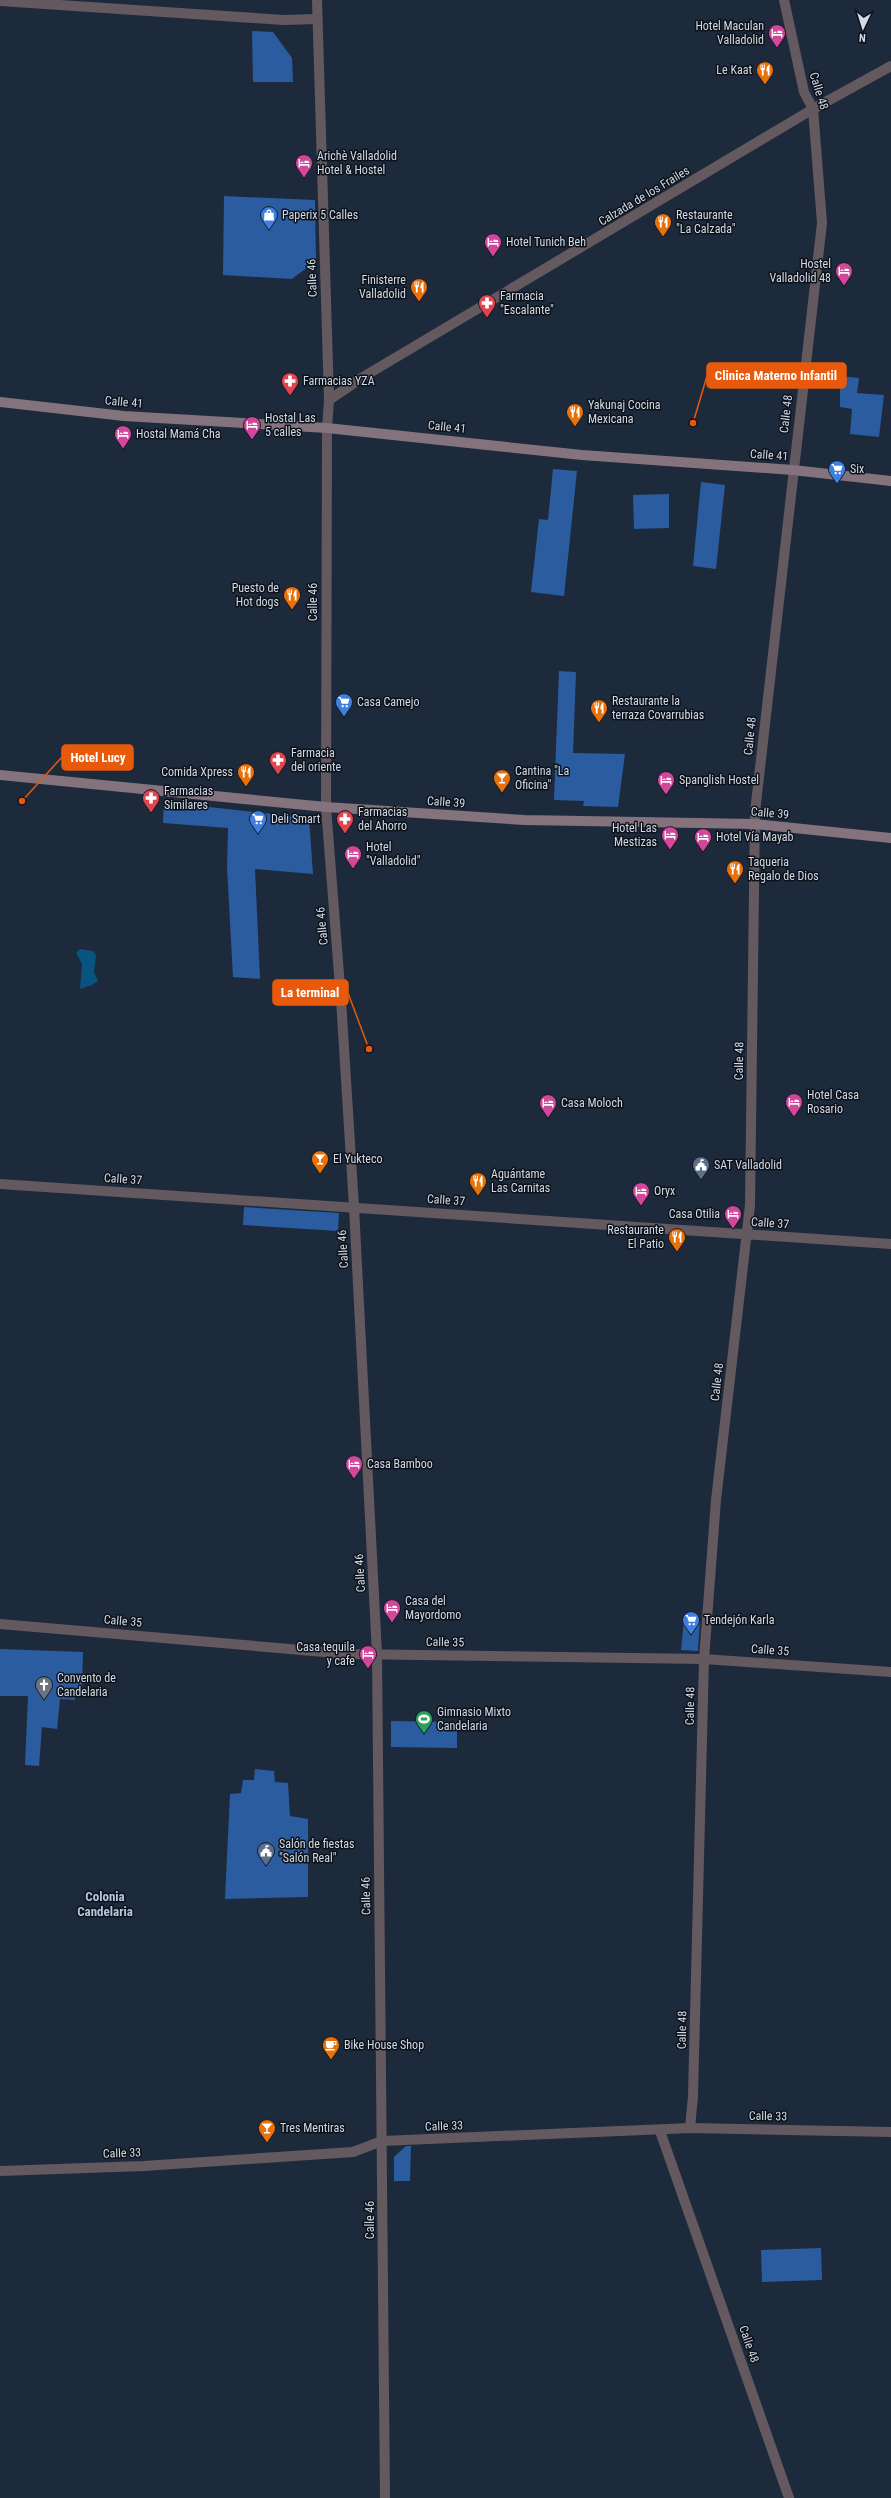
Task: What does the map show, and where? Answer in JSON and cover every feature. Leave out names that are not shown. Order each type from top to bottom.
[{"type":"main road","name":"Calle 41","points":[[0,402],[124,416],[327,428],[582,455],[793,470],[891,481]]},
{"type":"main road","name":"Calle 39","points":[[0,775],[326,807],[524,820],[755,824],[891,838]]},
{"type":"street","name":"Calle 46","points":[[317,0],[316,19],[329,400],[327,428],[326,807],[342,1000],[377,1654],[385,2498]]},
{"type":"street","name":"Calle 48","points":[[690,2128],[693,2096],[704,1659],[716,1500],[748,1234],[755,824],[793,470],[822,223],[813,109],[804,92],[784,0]]},
{"type":"street","points":[[0,1],[284,20],[316,19]]},
{"type":"street","name":"Calzada de los Frailes","points":[[329,400],[363,377],[813,109],[891,66]]},
{"type":"street","name":"Calle 37","points":[[0,1184],[891,1244]]},
{"type":"street","name":"Calle 35","points":[[0,1624],[348,1654],[704,1659],[891,1672]]},
{"type":"street","name":"Calle 33","points":[[0,2171],[144,2166],[352,2152],[382,2141],[660,2131],[690,2128],[891,2132]]},
{"type":"street","name":"Calle 48","points":[[660,2131],[789,2498]]},
{"type":"water","points":[[80,949],[93,951],[96,955],[94,972],[98,981],[92,985],[80,989],[82,964],[76,953]]},
{"type":"building","points":[[252,31],[273,32],[292,58],[293,82],[253,82]]},
{"type":"building","name":"Paperix 5 Calles","points":[[224,196],[315,200],[316,261],[292,279],[223,275]]},
{"type":"building","points":[[840,376],[859,378],[857,393],[884,395],[879,437],[850,434],[852,409],[840,407]]},
{"type":"building","points":[[553,469],[577,471],[564,596],[531,592],[539,519],[548,520]]},
{"type":"building","points":[[701,482],[725,485],[716,569],[693,566]]},
{"type":"building","points":[[669,494],[669,528],[634,529],[633,495]]},
{"type":"building","points":[[559,671],[576,672],[573,753],[625,754],[618,807],[583,806],[584,801],[554,800]]},
{"type":"building","points":[[164,802],[309,818],[313,874],[255,869],[260,979],[233,977],[227,867],[228,828],[163,823]]},
{"type":"building","points":[[244,1207],[339,1213],[338,1231],[243,1225]]},
{"type":"building","name":"Tendejón Karla","points":[[684,1620],[700,1620],[698,1651],[681,1650]]},
{"type":"building","name":"Convento de Candelaria","points":[[0,1649],[83,1652],[82,1688],[76,1688],[75,1700],[60,1699],[57,1729],[42,1727],[39,1766],[25,1765],[28,1696],[0,1696]]},
{"type":"building","name":"Gimnasio Mixto Candelaria","points":[[391,1721],[457,1722],[457,1748],[391,1747]]},
{"type":"building","points":[[255,1769],[274,1771],[275,1782],[288,1783],[290,1816],[308,1819],[308,1897],[225,1899],[230,1794],[241,1793],[243,1780],[254,1780]]},
{"type":"building","points":[[406,2146],[411,2146],[410,2181],[394,2181],[394,2157]]},
{"type":"building","points":[[821,2248],[822,2280],[762,2282],[761,2250]]},
{"type":"place","name":"Hotel Maculan Valladolid","points":[[777,48]]},
{"type":"place","name":"Le Kaat","points":[[765,85]]},
{"type":"place","name":"Arichè Valladolid Hotel & Hostel","points":[[304,178]]},
{"type":"place","name":"Paperix 5 Calles","points":[[269,230]]},
{"type":"place","name":"Restaurante \"La Calzada\"","points":[[663,237]]},
{"type":"place","name":"Hotel Tunich Beh","points":[[493,257]]},
{"type":"place","name":"Hostel Valladolid 48","points":[[844,286]]},
{"type":"place","name":"Finisterre Valladolid","points":[[419,302]]},
{"type":"place","name":"Farmacia \"Escalante\"","points":[[487,318]]},
{"type":"place","name":"Farmacias YZA","points":[[290,396]]},
{"type":"place","name":"Clinica Materno Infantil","points":[[693,423]]},
{"type":"place","name":"Yakunaj Cocina Mexicana","points":[[575,427]]},
{"type":"place","name":"Hostal Las 5 calles","points":[[252,440]]},
{"type":"place","name":"Hostal Mamá Cha","points":[[123,449]]},
{"type":"place","name":"Six","points":[[837,484]]},
{"type":"place","name":"Puesto de Hot dogs","points":[[292,610]]},
{"type":"place","name":"Casa Camejo","points":[[344,717]]},
{"type":"place","name":"Restaurante la terraza Covarrubias","points":[[599,723]]},
{"type":"place","name":"Farmacia del oriente","points":[[278,775]]},
{"type":"place","name":"Comida Xpress","points":[[246,787]]},
{"type":"place","name":"Cantina \"La Oficina\"","points":[[502,793]]},
{"type":"place","name":"Spanglish Hostel","points":[[666,795]]},
{"type":"place","name":"Hotel Lucy","points":[[22,801]]},
{"type":"place","name":"Farmacias Similares","points":[[151,813]]},
{"type":"place","name":"Deli Smart","points":[[258,834]]},
{"type":"place","name":"Farmacias del Ahorro","points":[[345,834]]},
{"type":"place","name":"Hotel Las Mestizas","points":[[670,850]]},
{"type":"place","name":"Hotel Vía Mayab","points":[[703,852]]},
{"type":"place","name":"Hotel \"Valladolid\"","points":[[353,869]]},
{"type":"place","name":"Taqueria Regalo de Dios","points":[[735,884]]},
{"type":"place","name":"La terminal","points":[[369,1049]]},
{"type":"place","name":"Hotel Casa Rosario","points":[[794,1117]]},
{"type":"place","name":"Casa Moloch","points":[[548,1118]]},
{"type":"place","name":"El Yukteco","points":[[320,1174]]},
{"type":"place","name":"SAT Valladolid","points":[[701,1180]]},
{"type":"place","name":"Aguántame Las Carnitas","points":[[478,1196]]},
{"type":"place","name":"Oryx","points":[[641,1206]]},
{"type":"place","name":"Casa Otilia","points":[[733,1229]]},
{"type":"place","name":"Restaurante El Patio","points":[[677,1252]]},
{"type":"place","name":"Casa Bamboo","points":[[354,1479]]},
{"type":"place","name":"Casa del Mayordomo","points":[[392,1623]]},
{"type":"place","name":"Tendejón Karla","points":[[691,1635]]},
{"type":"place","name":"Casa tequila y cafe","points":[[368,1669]]},
{"type":"place","name":"Convento de Candelaria","points":[[44,1700]]},
{"type":"place","name":"Gimnasio Mixto Candelaria","points":[[424,1734]]},
{"type":"place","name":"Salón de fiestas \"Salón Real\"","points":[[266,1866]]},
{"type":"place","name":"Bike House Shop","points":[[331,2060]]},
{"type":"place","name":"Tres Mentiras","points":[[267,2143]]},
{"type":"district","name":"Colonia Candelaria","points":[[105,1904]]}]
